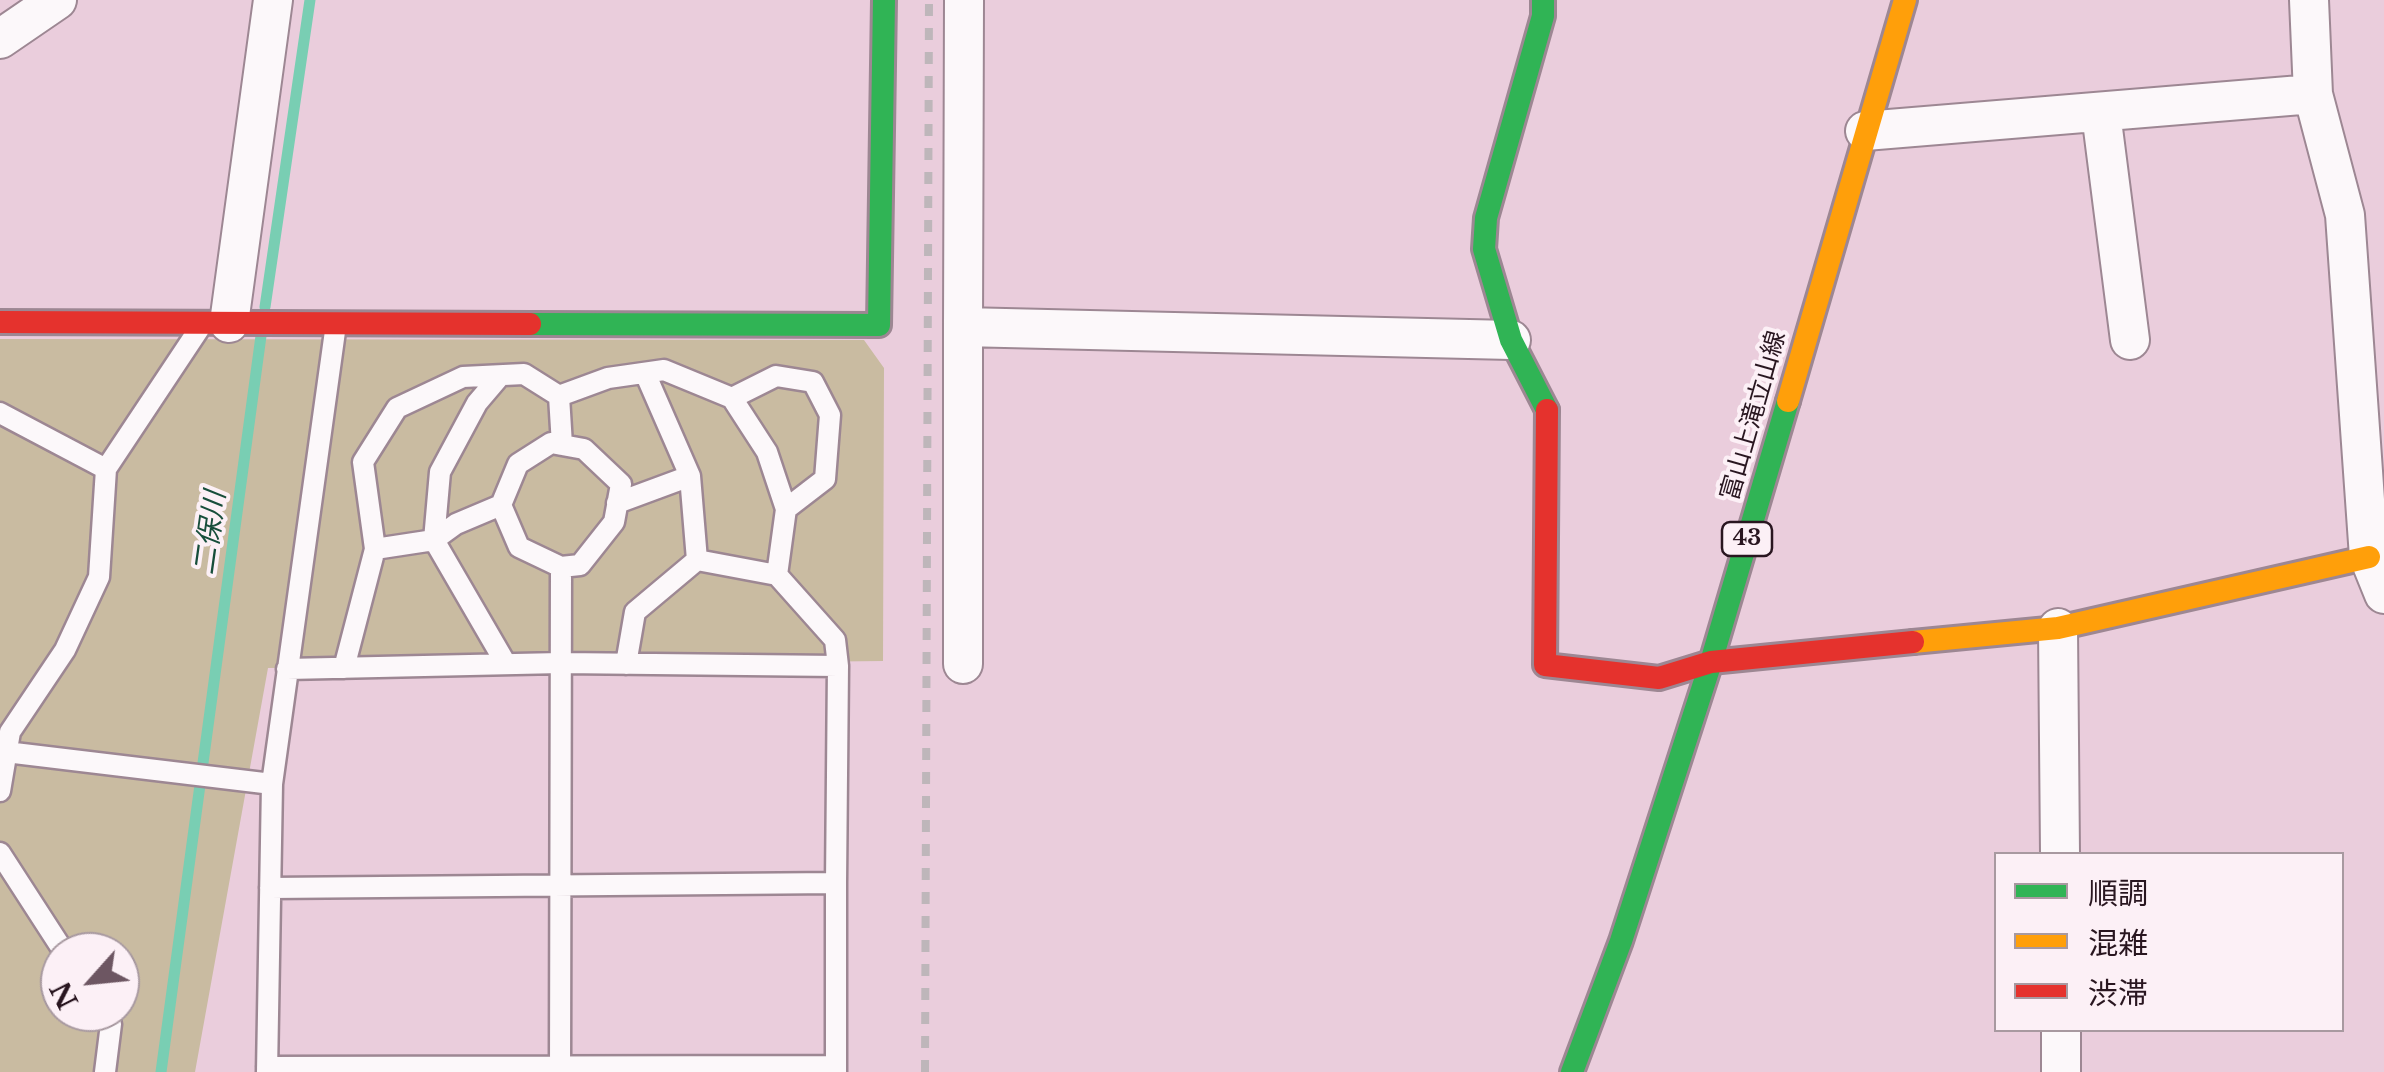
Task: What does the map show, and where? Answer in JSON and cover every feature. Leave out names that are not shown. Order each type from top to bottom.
[{"type":"street","points":[[0,39],[57,0]]},
{"type":"street","points":[[216,323],[273,0]]},
{"type":"street","points":[[0,322],[879,325],[884,0]]},
{"type":"street","points":[[963,664],[964,0]]},
{"type":"street","points":[[1543,0],[1543,16],[1486,218],[1484,249],[1511,340],[1547,410],[1546,665],[1659,678],[1710,662],[2058,628],[2369,556]]},
{"type":"street","name":"富山上滝立山線","points":[[1572,1072],[1621,942],[1710,662],[1905,0]]},
{"type":"street","points":[[2309,0],[2313,94],[2345,216],[2375,512],[2369,556],[2384,594]]},
{"type":"street","points":[[1866,132],[2313,94]]},
{"type":"street","points":[[2101,113],[2130,340]]},
{"type":"street","points":[[963,327],[1511,340]]},
{"type":"street","points":[[2058,628],[2060,852]]},
{"type":"street","points":[[2061,1032],[2062,1072]]},
{"type":"lane","points":[[0,791],[6,736],[64,650],[99,577],[106,469],[216,323]]},
{"type":"lane","points":[[336,324],[272,784],[267,1070],[836,1069],[836,640],[776,575],[697,560]]},
{"type":"lane","points":[[559,396],[608,378],[664,370],[732,398],[767,452],[786,509],[776,575]]},
{"type":"lane","points":[[645,373],[690,476],[697,560]]},
{"type":"lane","points":[[344,668],[375,549],[363,462],[397,408],[462,377],[524,374],[559,396]]},
{"type":"lane","points":[[500,376],[477,404],[440,472],[434,540],[506,664]]},
{"type":"lane","points":[[732,398],[776,376],[813,382],[830,414],[825,479],[786,509]]},
{"type":"lane","points":[[559,396],[562,445]]},
{"type":"lane","points":[[0,413],[106,469]]},
{"type":"lane","points":[[375,549],[434,540],[456,524],[500,505],[518,464],[552,443],[584,449],[621,484],[614,522],[580,565],[561,567],[519,547],[500,505]]},
{"type":"lane","points":[[617,504],[690,476]]},
{"type":"lane","points":[[626,664],[635,612],[697,560]]},
{"type":"lane","points":[[560,1068],[561,567]]},
{"type":"lane","points":[[287,669],[561,663],[838,666]]},
{"type":"lane","points":[[6,736],[272,784]]},
{"type":"lane","points":[[0,853],[51,932]]},
{"type":"lane","points":[[270,888],[836,883]]},
{"type":"lane","points":[[105,1072],[110,1032]]},
{"type":"shaded area","points":[[0,339],[864,340],[884,368],[883,661],[268,668],[195,1072],[0,1072]]},
{"type":"waterway","name":"二保川","points":[[265,307],[310,0]]},
{"type":"waterway","name":"二保川","points":[[161,1072],[261,336]]},
{"type":"railway","points":[[925,1072],[929,0]]},
{"type":"traffic: fast","points":[[530,324],[879,325],[884,0]]},
{"type":"traffic: fast","points":[[1543,0],[1543,16],[1486,218],[1484,249],[1511,340],[1547,410]]},
{"type":"traffic: fast","points":[[1572,1072],[1621,941],[1711,662],[1788,401]]},
{"type":"traffic: slow","points":[[1788,401],[1905,0]]},
{"type":"traffic: slow","points":[[1913,642],[2058,628],[2369,557]]},
{"type":"traffic: jam","points":[[0,322],[530,324]]},
{"type":"traffic: jam","points":[[1547,410],[1545,665],[1659,678],[1711,662],[1913,642]]}]
